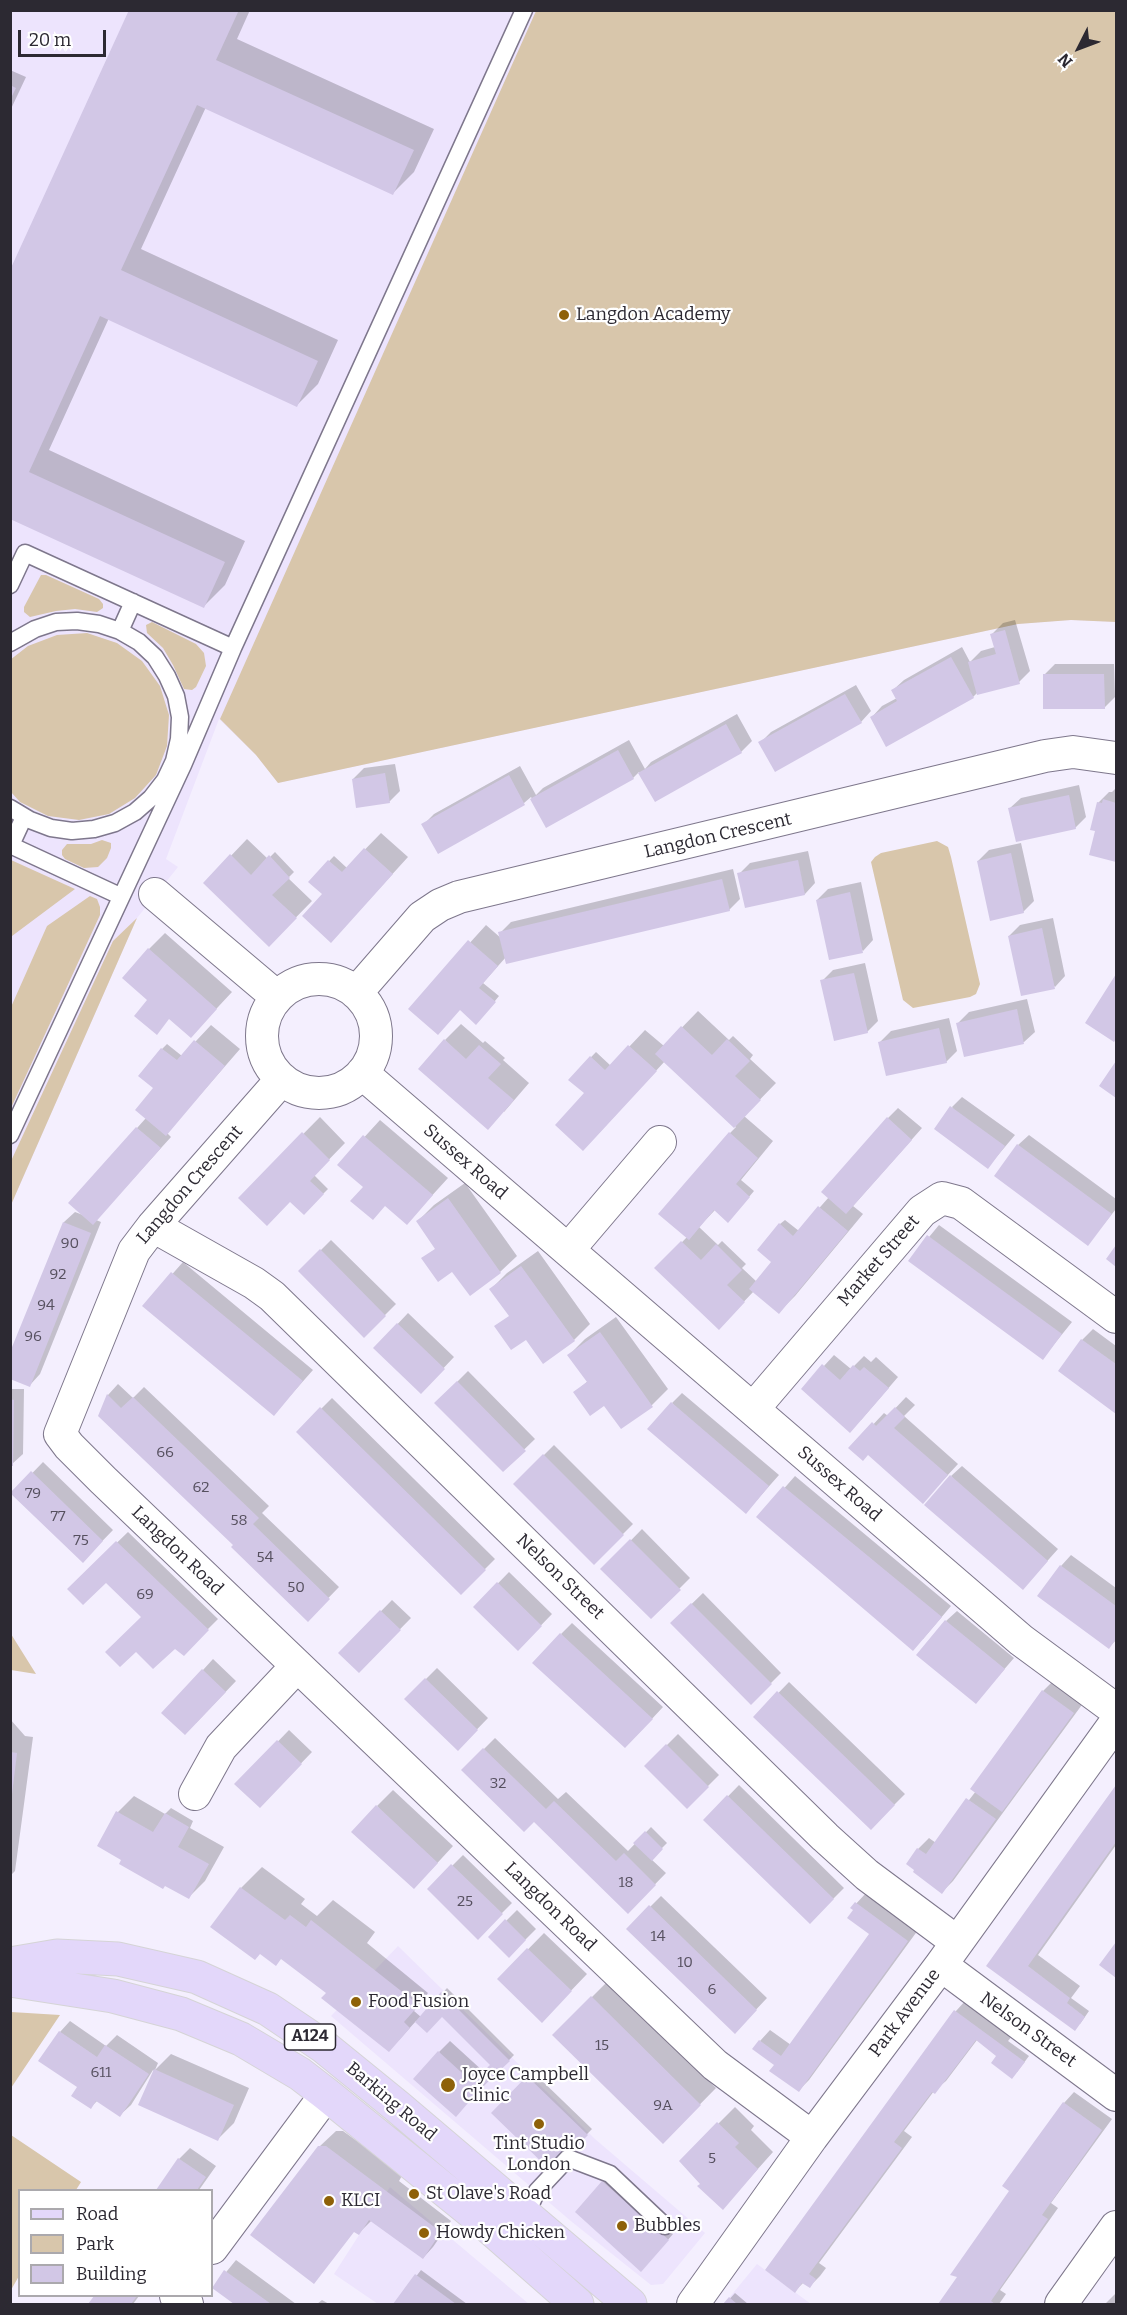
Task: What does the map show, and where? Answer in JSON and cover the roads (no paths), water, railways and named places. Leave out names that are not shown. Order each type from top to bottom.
[{"type":"main road","name":"Barking Road","points":[[10,1964],[57,1956],[117,1959],[197,1977],[268,2009],[323,2046],[333,2086],[577,2304]]},
{"type":"main road","name":"Barking Road","points":[[10,1980],[113,1996],[181,2014],[241,2039],[300,2074],[333,2086],[525,2217],[630,2304]]},
{"type":"street","name":"Langdon Crescent","points":[[356,993],[422,917],[440,905],[459,897],[1045,756],[1073,752],[1116,758]]},
{"type":"street","points":[[155,894],[277,997]]},
{"type":"street","points":[[324,979],[342,983],[356,993],[366,1004],[373,1017],[376,1032],[376,1046],[362,1073],[349,1085],[332,1091],[315,1093],[297,1089],[282,1079],[270,1065],[264,1048],[262,1030],[267,1013],[277,997],[290,986],[307,980],[324,979]]},
{"type":"street","name":"Sussex Road","points":[[362,1073],[1021,1640],[1116,1710]]},
{"type":"street","name":"Langdon Crescent","points":[[60,1434],[134,1251],[153,1226],[282,1079]]},
{"type":"street","points":[[568,1250],[660,1142]]},
{"type":"street","name":"Market Street","points":[[753,1409],[922,1211],[942,1198],[961,1203],[1116,1317]]},
{"type":"street","name":"Nelson Street","points":[[153,1226],[254,1283],[272,1296],[825,1837],[949,1954],[1116,2095]]},
{"type":"street","name":"Langdon Road","points":[[60,1434],[103,1480],[715,2065],[812,2137]]},
{"type":"street","points":[[195,1794],[221,1747],[297,1666]]},
{"type":"street","name":"Park Avenue","points":[[693,2304],[812,2137],[949,1954],[1116,1722]]},
{"type":"street","points":[[213,2247],[333,2086]]},
{"type":"street","points":[[1061,2304],[1116,2227]]},
{"type":"lane","points":[[10,1135],[524,10]]},
{"type":"lane","points":[[10,585],[25,553],[233,648]]},
{"type":"lane","points":[[120,631],[134,602]]},
{"type":"lane","points":[[10,643],[35,629],[56,622],[77,621],[99,624],[120,631],[139,642],[155,657],[176,696],[180,717],[178,763],[151,798],[135,812],[115,823],[94,829],[72,831],[51,828],[17,813],[11,845],[120,896]]},
{"type":"lane","points":[[130,874],[155,894]]},
{"type":"lane","points":[[525,2217],[537,2191],[568,2158],[610,2174],[665,2226]]},
{"type":"place","name":"Langdon Academy","points":[[564,315]]},
{"type":"place","name":"Food Fusion","points":[[356,2002]]},
{"type":"place","name":"Joyce Campbell Clinic","points":[[448,2085]]},
{"type":"place","name":"Tint Studio London","points":[[539,2124]]},
{"type":"place","name":"St Olave's Road","points":[[414,2194]]},
{"type":"place","name":"KLCI","points":[[329,2201]]},
{"type":"place","name":"Bubbles","points":[[622,2226]]},
{"type":"place","name":"Howdy Chicken","points":[[424,2233]]}]
